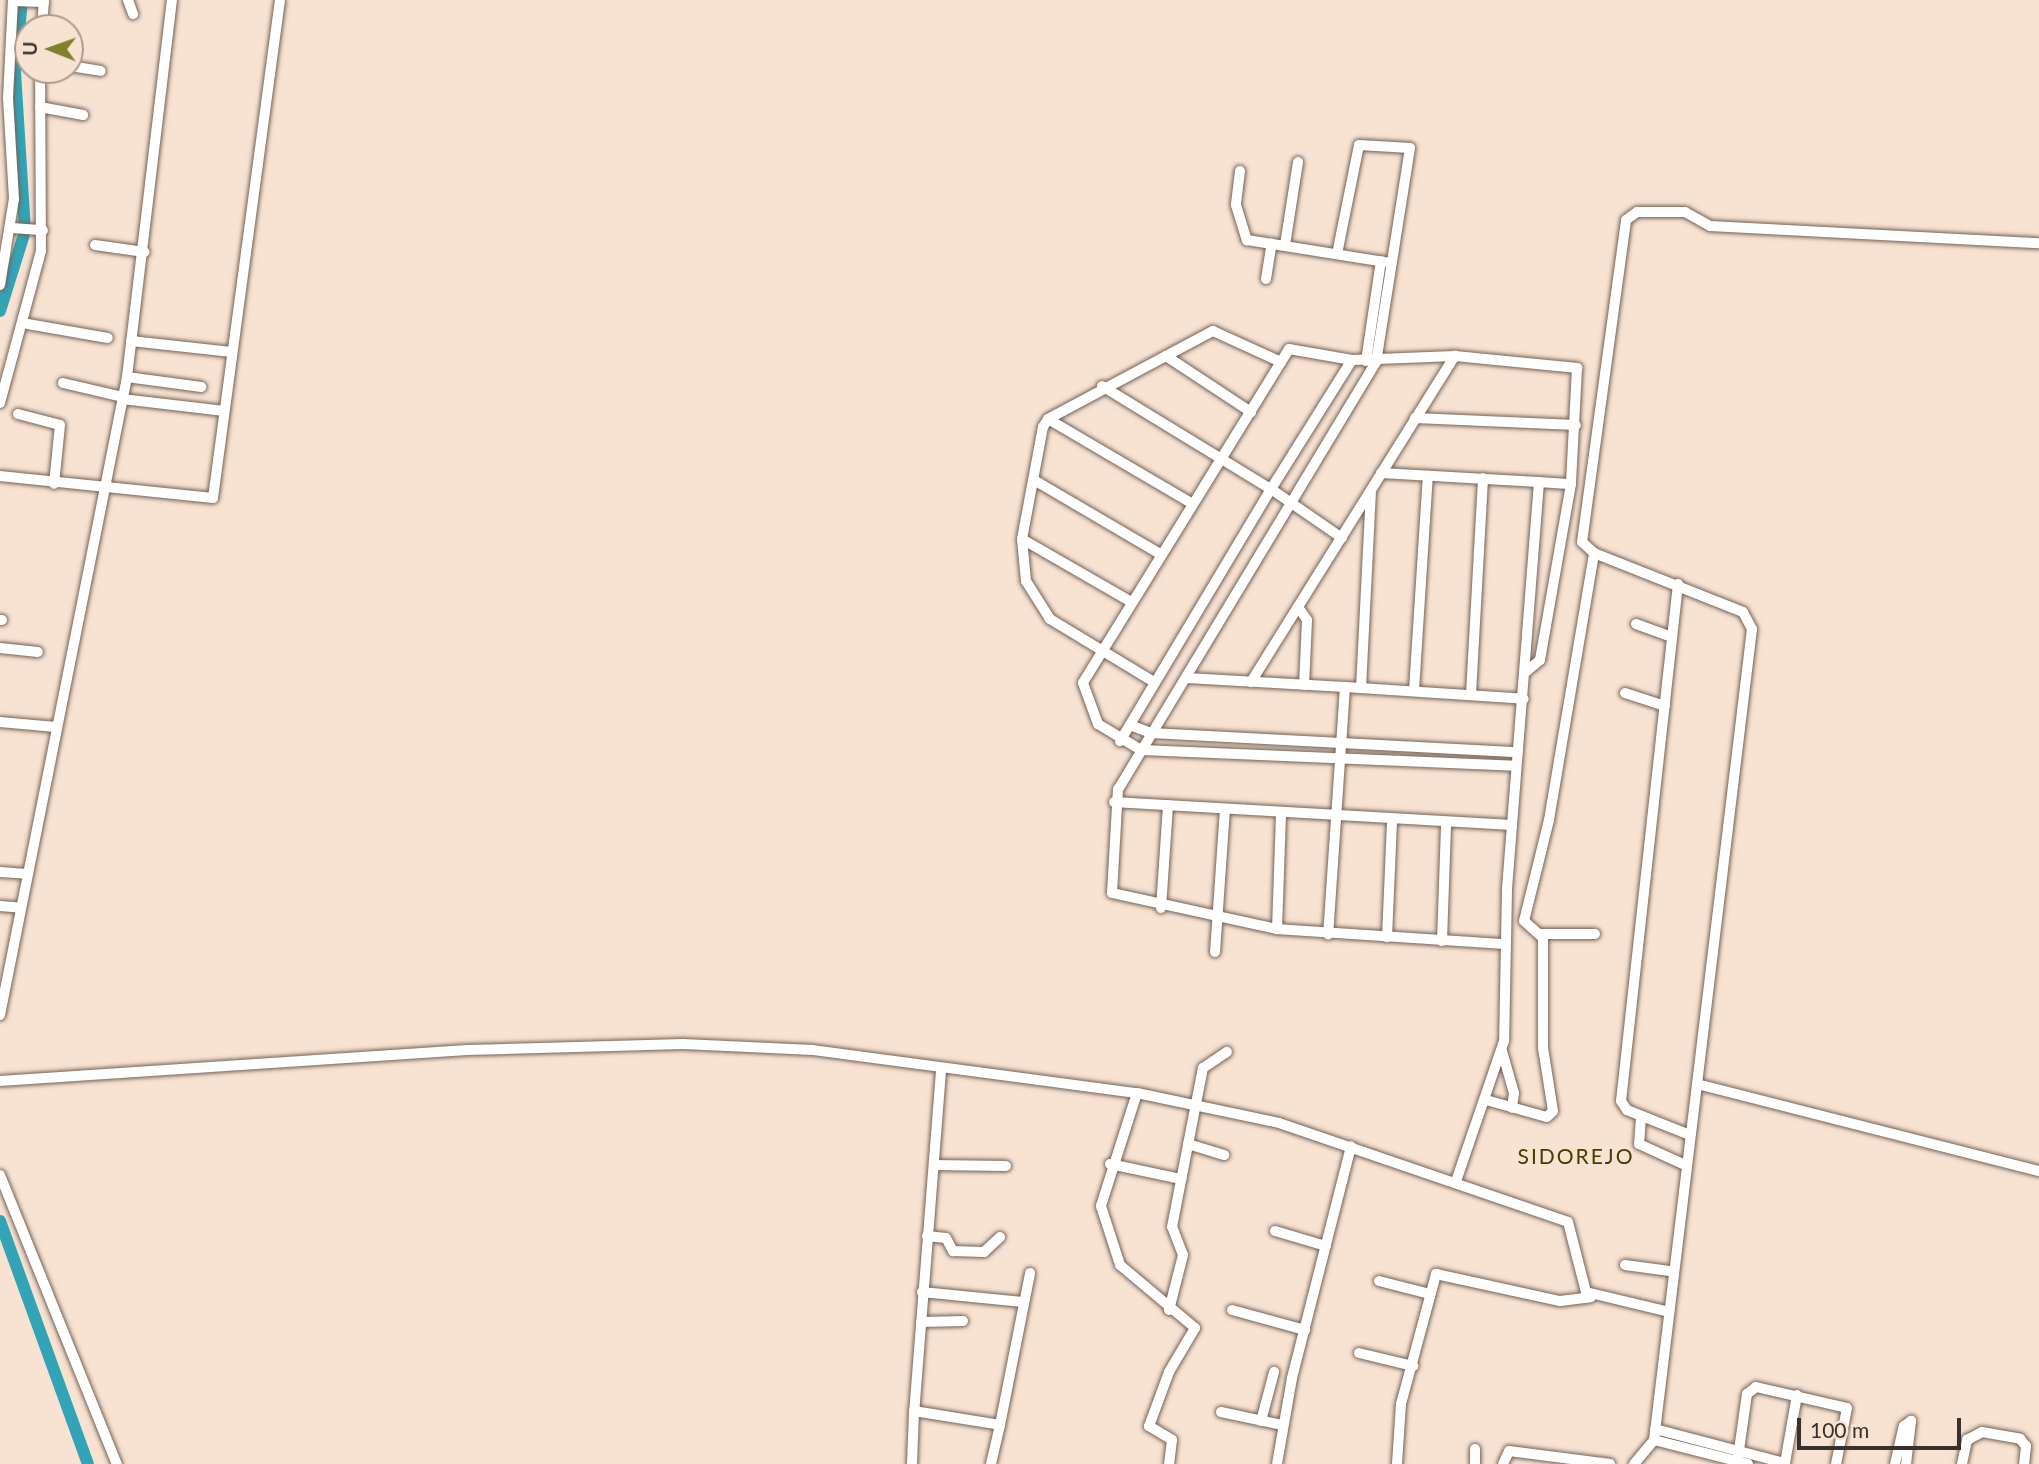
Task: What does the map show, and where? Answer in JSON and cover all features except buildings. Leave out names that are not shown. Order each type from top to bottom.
[{"type":"street","points":[[0,285],[13,228],[8,98],[15,0],[41,1]]},
{"type":"street","points":[[128,0],[133,13]]},
{"type":"street","points":[[0,1015],[127,377],[145,252],[172,0]]},
{"type":"street","points":[[0,476],[106,491],[211,501],[280,0]]},
{"type":"street","points":[[84,68],[101,71]]},
{"type":"street","points":[[0,404],[22,323],[39,229],[40,84]]},
{"type":"street","points":[[40,107],[82,115]]},
{"type":"street","points":[[1337,254],[1359,145],[1407,146],[1411,158],[1386,262],[1371,361],[1293,502],[1151,733],[1114,802],[1112,893],[1161,908],[1277,929],[1504,944]]},
{"type":"street","points":[[1285,245],[1298,162]]},
{"type":"street","points":[[1240,171],[1237,205],[1245,237],[1386,262]]},
{"type":"street","points":[[1642,1459],[1654,1435],[1665,1311],[1697,1084],[1752,629],[1743,612],[1678,584],[1594,553],[1583,536],[1613,293],[1631,213],[1685,212],[1710,226],[1810,235],[2039,243]]},
{"type":"street","points":[[13,228],[39,229]]},
{"type":"street","points":[[1266,279],[1272,243]]},
{"type":"street","points":[[95,245],[145,252]]},
{"type":"street","points":[[22,323],[108,338]]},
{"type":"street","points":[[1154,682],[1038,606],[1024,575],[1022,539],[1048,419],[1102,386],[1218,331],[1281,362]]},
{"type":"street","points":[[131,341],[231,352]]},
{"type":"street","points":[[1516,766],[1141,750],[1121,741],[1098,724],[1083,688],[1130,601],[1281,362],[1293,349],[1352,360],[1455,356],[1575,367],[1576,425],[1571,484],[1540,660],[1527,671]]},
{"type":"street","points":[[1166,356],[1251,412]]},
{"type":"street","points":[[1251,682],[1455,356]]},
{"type":"street","points":[[1121,741],[1271,489],[1352,360]]},
{"type":"street","points":[[127,377],[201,387]]},
{"type":"street","points":[[63,383],[123,398],[224,411]]},
{"type":"street","points":[[1102,386],[1293,502],[1342,538]]},
{"type":"street","points":[[18,414],[60,425],[54,484]]},
{"type":"street","points":[[1415,418],[1576,425]]},
{"type":"street","points":[[1048,419],[1191,503]]},
{"type":"street","points":[[1381,472],[1571,484]]},
{"type":"street","points":[[1415,690],[1428,475]]},
{"type":"street","points":[[1471,694],[1482,478]]},
{"type":"street","points":[[1034,480],[1160,554]]},
{"type":"street","points":[[1455,1181],[1502,1050],[1505,916],[1516,766],[1527,671],[1539,482]]},
{"type":"street","points":[[1361,688],[1371,490]]},
{"type":"street","points":[[1022,539],[1130,601]]},
{"type":"street","points":[[1524,920],[1549,820],[1594,553]]},
{"type":"street","points":[[1678,584],[1621,1101],[1641,1116],[1690,1135]]},
{"type":"street","points":[[1298,607],[1307,620],[1304,685]]},
{"type":"street","points":[[1636,624],[1672,637]]},
{"type":"street","points":[[0,648],[38,652]]},
{"type":"street","points":[[1187,678],[1415,690],[1524,699]]},
{"type":"street","points":[[1328,934],[1345,687]]},
{"type":"street","points":[[1625,693],[1665,706]]},
{"type":"street","points":[[0,722],[56,727]]},
{"type":"street","points":[[1130,725],[1151,733],[1518,752]]},
{"type":"street","points":[[1114,802],[1392,822],[1511,825]]},
{"type":"street","points":[[1161,908],[1168,805]]},
{"type":"street","points":[[1216,952],[1225,810]]},
{"type":"street","points":[[1277,929],[1281,814]]},
{"type":"street","points":[[1387,937],[1392,822]]},
{"type":"street","points":[[1443,941],[1446,824]]},
{"type":"street","points":[[0,872],[27,874]]},
{"type":"street","points":[[0,906],[21,908]]},
{"type":"street","points":[[1505,916],[1524,920],[1541,934],[1595,934]]},
{"type":"street","points":[[1486,1100],[1547,1117],[1553,1111],[1544,1048],[1541,934]]},
{"type":"street","points":[[0,1081],[467,1050],[683,1044],[813,1050],[941,1070],[1133,1093],[1197,1104],[1352,1146],[1568,1222],[1591,1297]]},
{"type":"street","points":[[1502,1050],[1514,1093],[1512,1108]]},
{"type":"street","points":[[1169,1310],[1182,1264],[1172,1227],[1203,1068],[1227,1052]]},
{"type":"street","points":[[912,1464],[917,1440],[914,1413],[941,1070]]},
{"type":"street","points":[[1697,1084],[2039,1171]]},
{"type":"street","points":[[1133,1093],[1110,1164],[1101,1206],[1110,1246],[1141,1288],[1169,1310],[1191,1334],[1149,1426],[1172,1440],[1169,1464]]},
{"type":"street","points":[[1641,1116],[1639,1143],[1685,1165]]},
{"type":"street","points":[[1188,1144],[1224,1155]]},
{"type":"street","points":[[1277,1464],[1292,1378],[1352,1146]]},
{"type":"street","points":[[1110,1164],[1181,1179]]},
{"type":"street","points":[[934,1165],[1006,1166]]},
{"type":"street","points":[[0,1175],[117,1464]]},
{"type":"street","points":[[1275,1231],[1326,1246]]},
{"type":"street","points":[[927,1236],[946,1238],[953,1251],[984,1252],[1000,1237]]},
{"type":"street","points":[[1625,1265],[1670,1271]]},
{"type":"street","points":[[991,1464],[1031,1273]]},
{"type":"street","points":[[1397,1464],[1400,1408],[1437,1273],[1560,1301],[1591,1297],[1665,1311]]},
{"type":"street","points":[[1380,1281],[1430,1294]]},
{"type":"street","points":[[922,1292],[1023,1302]]},
{"type":"street","points":[[1232,1310],[1305,1330]]},
{"type":"street","points":[[921,1322],[963,1321]]},
{"type":"street","points":[[1359,1353],[1413,1366]]},
{"type":"street","points":[[1261,1421],[1275,1372]]},
{"type":"street","points":[[1737,1459],[1751,1389],[1797,1395],[1847,1408],[1836,1464]]},
{"type":"street","points":[[1737,1459],[1786,1464],[1797,1395]]},
{"type":"street","points":[[1221,1412],[1282,1425]]},
{"type":"street","points":[[914,1413],[999,1428]]},
{"type":"street","points":[[1895,1464],[1904,1426],[1912,1421],[1906,1464]]},
{"type":"street","points":[[1962,1464],[1968,1440],[1982,1432],[2020,1439],[2026,1446],[2024,1464]]},
{"type":"street","points":[[1654,1435],[1748,1464]]},
{"type":"street","points":[[1475,1449],[1475,1464]]},
{"type":"street","points":[[1503,1464],[1509,1451],[1554,1459],[1610,1464]]},
{"type":"waterway","points":[[0,311],[25,231],[15,73],[22,0]]},
{"type":"waterway","points":[[0,1221],[88,1464]]},
{"type":"district","name":"SIDOREJO","points":[[1576,1156]]}]
